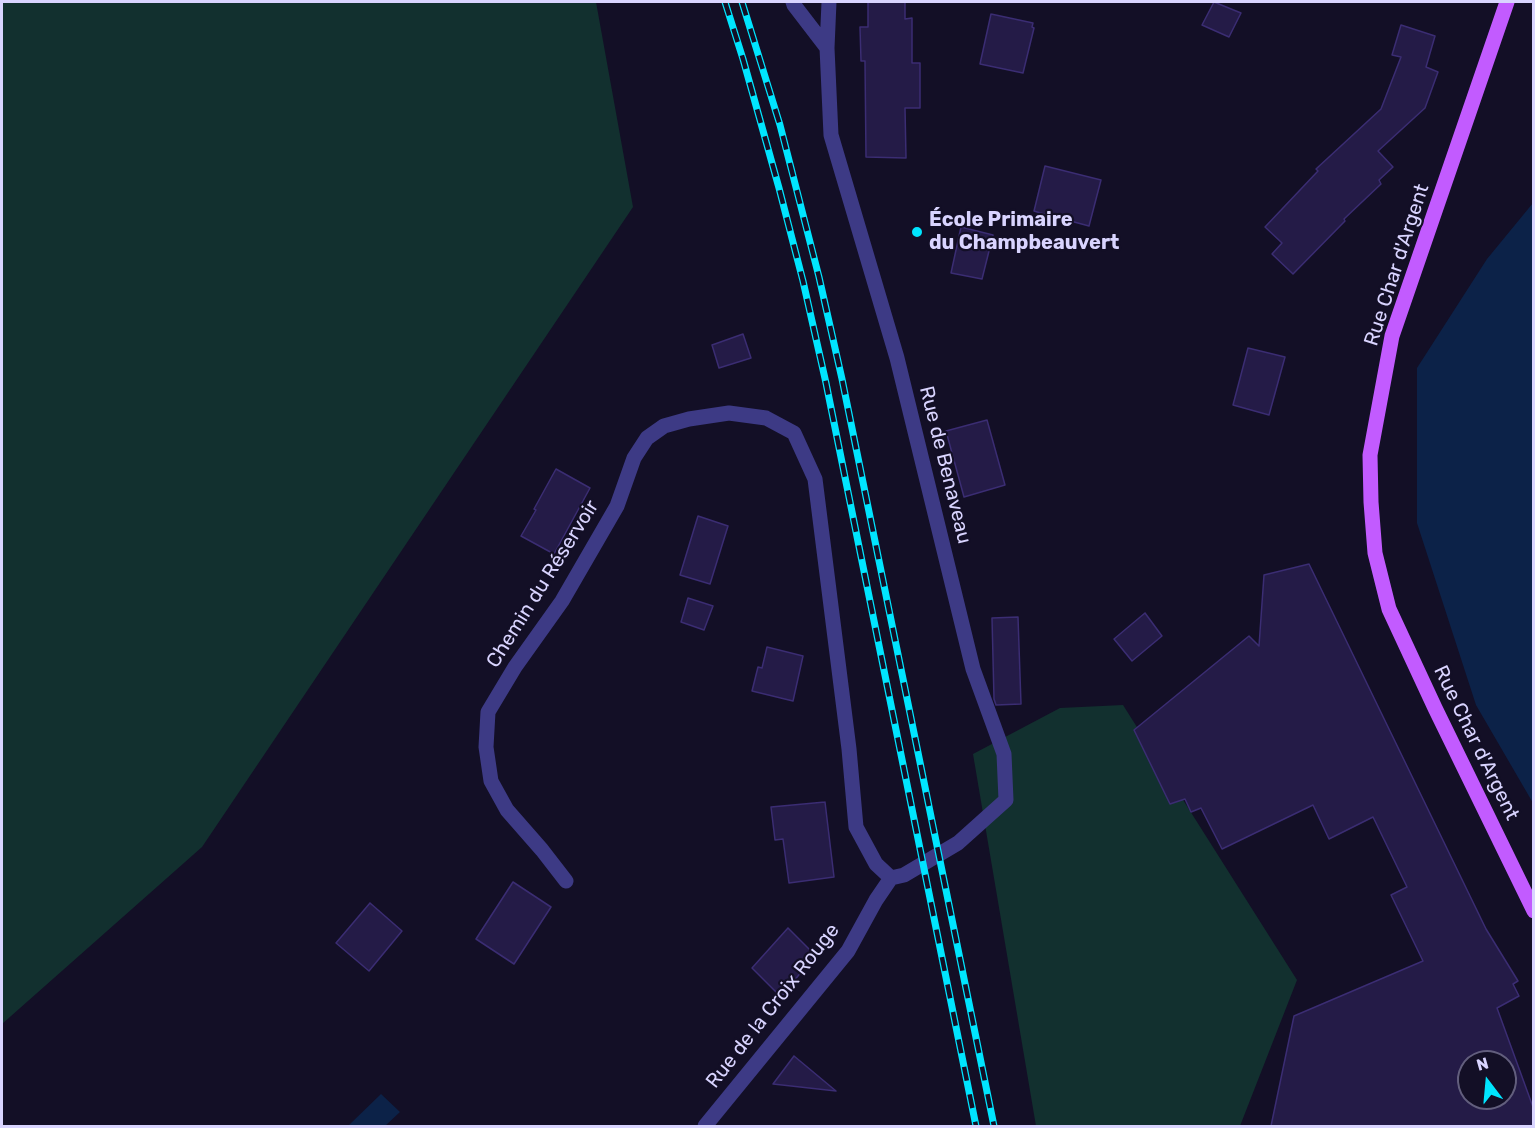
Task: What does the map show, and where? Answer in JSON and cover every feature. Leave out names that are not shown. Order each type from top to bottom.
[{"type":"main road","name":"Rue Char d'Argent","points":[[1507,2],[1392,336],[1370,455],[1371,502],[1375,553],[1389,609],[1533,910]]},
{"type":"street","points":[[793,2],[827,48]]},
{"type":"street","name":"Rue de Benaveau","points":[[829,2],[827,48],[831,135],[897,358],[973,669],[1004,754],[1006,800],[958,843],[904,875],[891,878]]},
{"type":"street","name":"Chemin du Réservoir","points":[[566,881],[507,810],[491,781],[486,747],[488,712],[515,667],[562,601],[617,506],[634,458],[647,438],[664,426],[689,419],[729,413],[766,418],[794,434],[815,479],[849,749],[856,827],[876,864],[891,878]]},
{"type":"street","name":"Rue de la Croix Rouge","points":[[705,1126],[848,951],[891,878]]},
{"type":"green space","points":[[2,2],[596,2],[633,207],[202,847],[2,1024]]},
{"type":"green space","points":[[1123,705],[1297,980],[1240,1126],[1036,1126],[973,754],[1060,708]]},
{"type":"water","points":[[1533,203],[1533,803],[1476,705],[1417,523],[1417,368],[1487,259]]},
{"type":"water","points":[[381,1094],[400,1112],[385,1126],[348,1126]]},
{"type":"building","points":[[868,2],[905,2],[905,19],[912,18],[912,63],[920,63],[920,108],[905,108],[906,158],[866,157],[865,61],[861,61],[860,27],[868,27]]},
{"type":"building","points":[[1214,2],[1241,13],[1229,37],[1202,25]]},
{"type":"building","points":[[991,14],[1033,23],[1034,28],[1023,73],[980,64]]},
{"type":"building","points":[[1401,25],[1435,36],[1426,67],[1438,72],[1425,108],[1378,151],[1393,167],[1379,180],[1381,184],[1344,219],[1345,221],[1293,274],[1272,254],[1282,243],[1265,227],[1318,171],[1316,169],[1381,109],[1401,57],[1392,55]]},
{"type":"building","points":[[1045,166],[1101,180],[1089,226],[1034,211]]},
{"type":"building","points":[[961,227],[993,235],[982,279],[951,273]]},
{"type":"building","points":[[743,334],[751,358],[719,368],[712,345]]},
{"type":"building","points":[[1248,348],[1285,357],[1269,415],[1233,405]]},
{"type":"building","points":[[987,420],[1005,485],[964,497],[946,431]]},
{"type":"building","points":[[556,469],[590,488],[554,554],[521,536]]},
{"type":"building","points":[[698,516],[728,526],[710,584],[680,575]]},
{"type":"building","points":[[1309,564],[1486,929],[1518,981],[1513,984],[1519,996],[1497,1008],[1512,1050],[1457,1050],[1457,1110],[1517,1110],[1517,1063],[1533,1107],[1533,1126],[1271,1126],[1294,1016],[1423,961],[1391,895],[1407,887],[1373,817],[1329,839],[1313,805],[1222,849],[1201,808],[1191,812],[1185,799],[1170,804],[1134,730],[1249,636],[1259,646],[1264,575]]},
{"type":"building","points":[[688,598],[713,606],[704,630],[681,622]]},
{"type":"building","points":[[1145,613],[1162,636],[1132,661],[1114,639]]},
{"type":"building","points":[[1018,617],[1021,704],[996,705],[992,618]]},
{"type":"building","points":[[767,647],[803,656],[793,701],[752,691],[758,667],[762,668]]},
{"type":"building","points":[[825,802],[834,877],[789,883],[783,839],[775,840],[771,807]]},
{"type":"building","points":[[513,882],[551,907],[514,964],[476,939]]},
{"type":"building","points":[[370,903],[402,931],[369,971],[336,943]]},
{"type":"building","points":[[788,928],[815,955],[781,997],[752,968]]},
{"type":"building","points":[[794,1056],[836,1091],[773,1084]]},
{"type":"railway","points":[[725,2],[779,188],[826,383],[976,1126]]},
{"type":"railway","points":[[742,2],[780,125],[819,277],[842,379],[994,1126]]},
{"type":"place","name":"École Primaire du Champbeauvert","points":[[917,232]]}]
